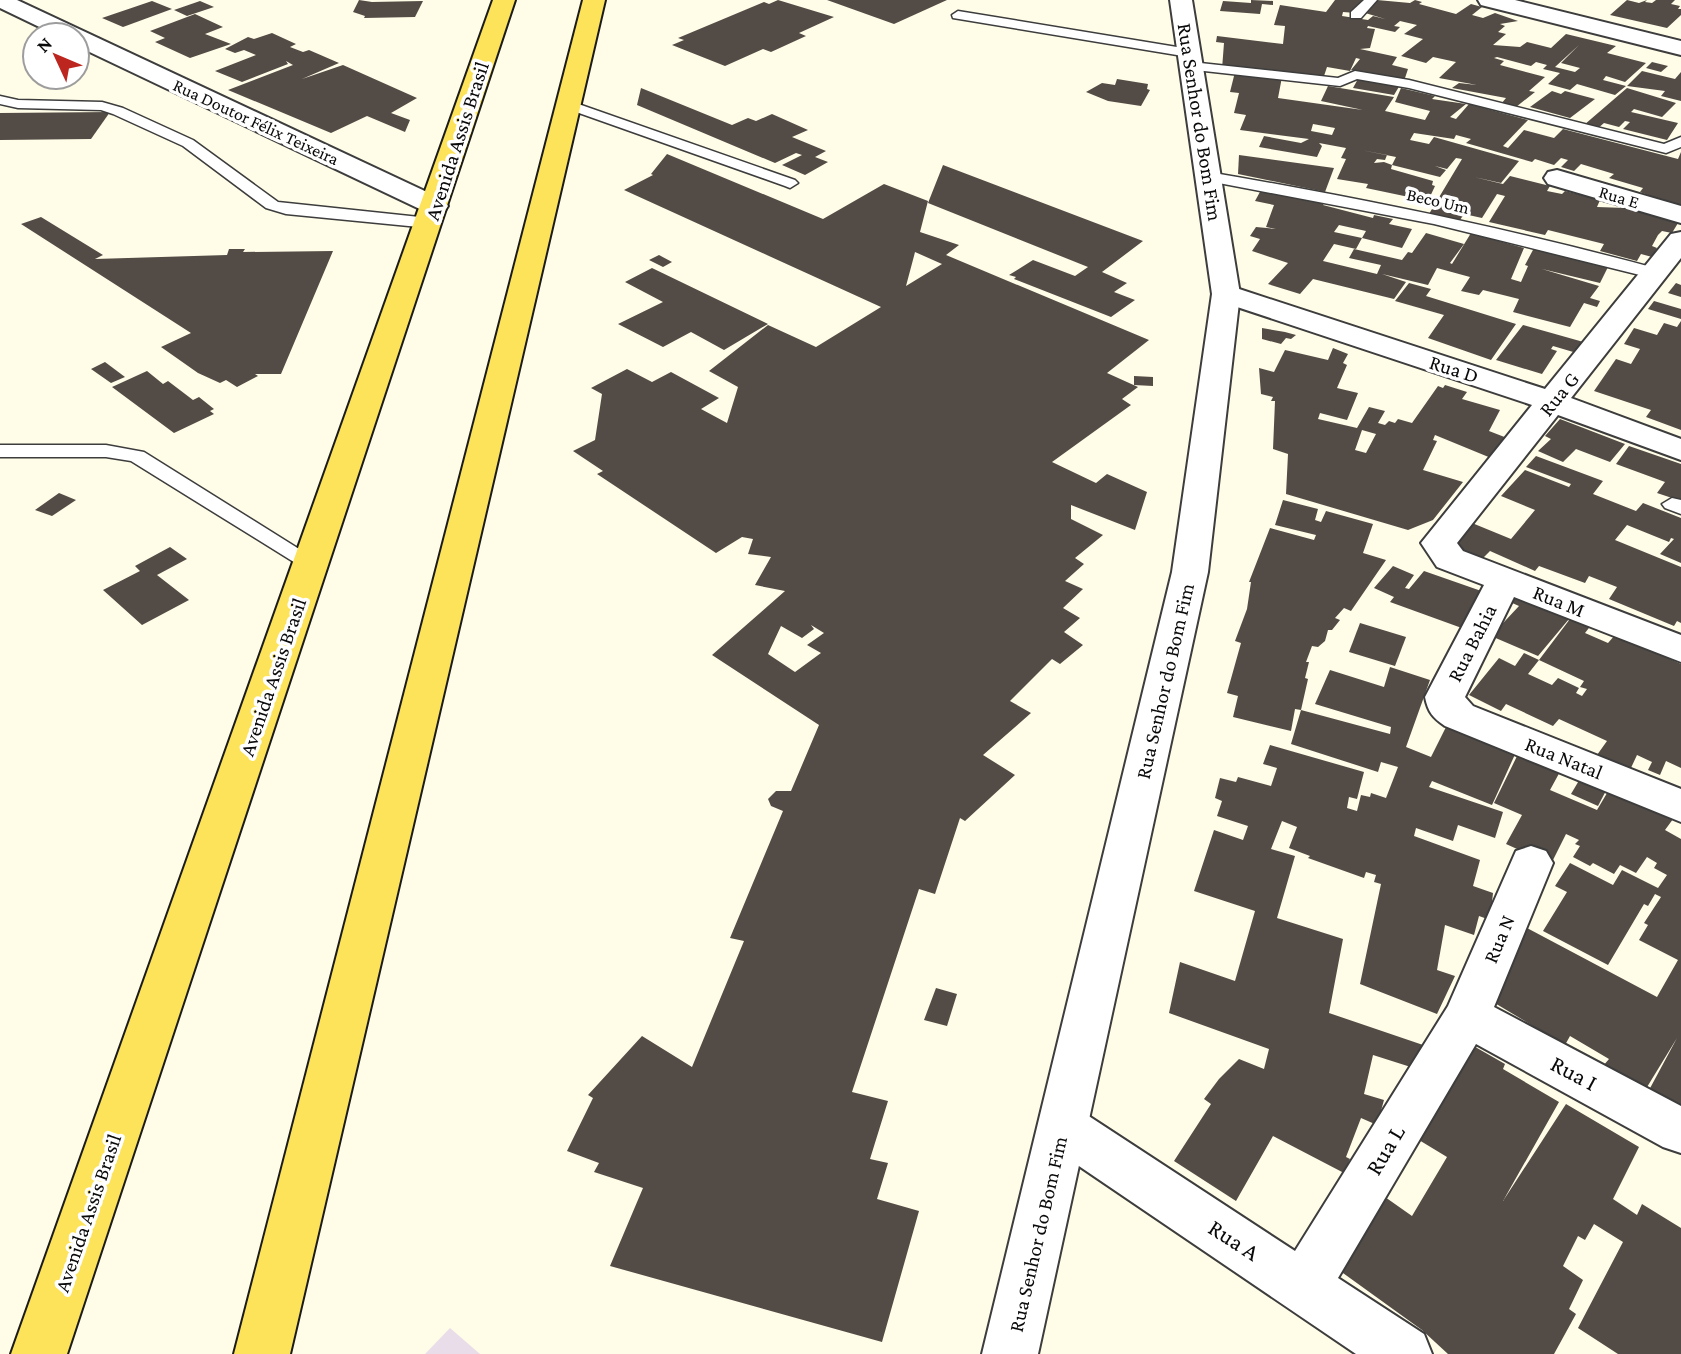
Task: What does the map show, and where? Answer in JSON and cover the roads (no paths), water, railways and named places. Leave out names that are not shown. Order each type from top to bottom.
[{"type":"main road","name":"Avenida Assis Brasil","points":[[39,1354],[504,0]]},
{"type":"main road","points":[[262,1354],[594,0]]},
{"type":"street","name":"Rua Doutor Félix Teixeira","points":[[0,0],[44,21]]},
{"type":"street","name":"Rua Senhor do Bom Fim","points":[[1010,1354],[1190,572],[1226,294],[1181,0]]},
{"type":"street","points":[[1489,0],[1681,48]]},
{"type":"street","name":"Rua Doutor Félix Teixeira","points":[[91,44],[432,215]]},
{"type":"street","name":"Rua E","points":[[1557,178],[1681,215]]},
{"type":"street","name":"Rua G","points":[[1440,548],[1440,537],[1657,274],[1681,240]]},
{"type":"street","name":"Rua D","points":[[1226,294],[1553,402],[1681,450]]},
{"type":"street","name":"Rua M","points":[[1440,548],[1450,559],[1681,649]]},
{"type":"street","name":"Rua Bahia","points":[[1447,708],[1445,697],[1505,579]]},
{"type":"street","name":"Rua Natal","points":[[1447,708],[1681,806]]},
{"type":"street","name":"Rua N","points":[[1467,1016],[1531,863]]},
{"type":"street","name":"Rua I","points":[[1467,1016],[1681,1131]]},
{"type":"street","name":"Rua L","points":[[1304,1285],[1467,1016]]},
{"type":"street","name":"Rua A","points":[[1063,1127],[1404,1354]]},
{"type":"lane","points":[[1356,15],[1371,0]]},
{"type":"lane","points":[[958,15],[1190,60],[1340,82],[1355,75],[1422,87],[1666,149],[1681,141]]},
{"type":"lane","points":[[1422,87],[1432,74]]},
{"type":"lane","points":[[0,100],[18,104],[102,106],[118,111],[188,143],[272,205],[432,215]]},
{"type":"lane","points":[[567,104],[790,183]]},
{"type":"lane","name":"Beco Um","points":[[1208,177],[1349,201],[1600,258],[1657,274]]},
{"type":"lane","points":[[0,451],[106,451],[137,456],[312,564]]}]
